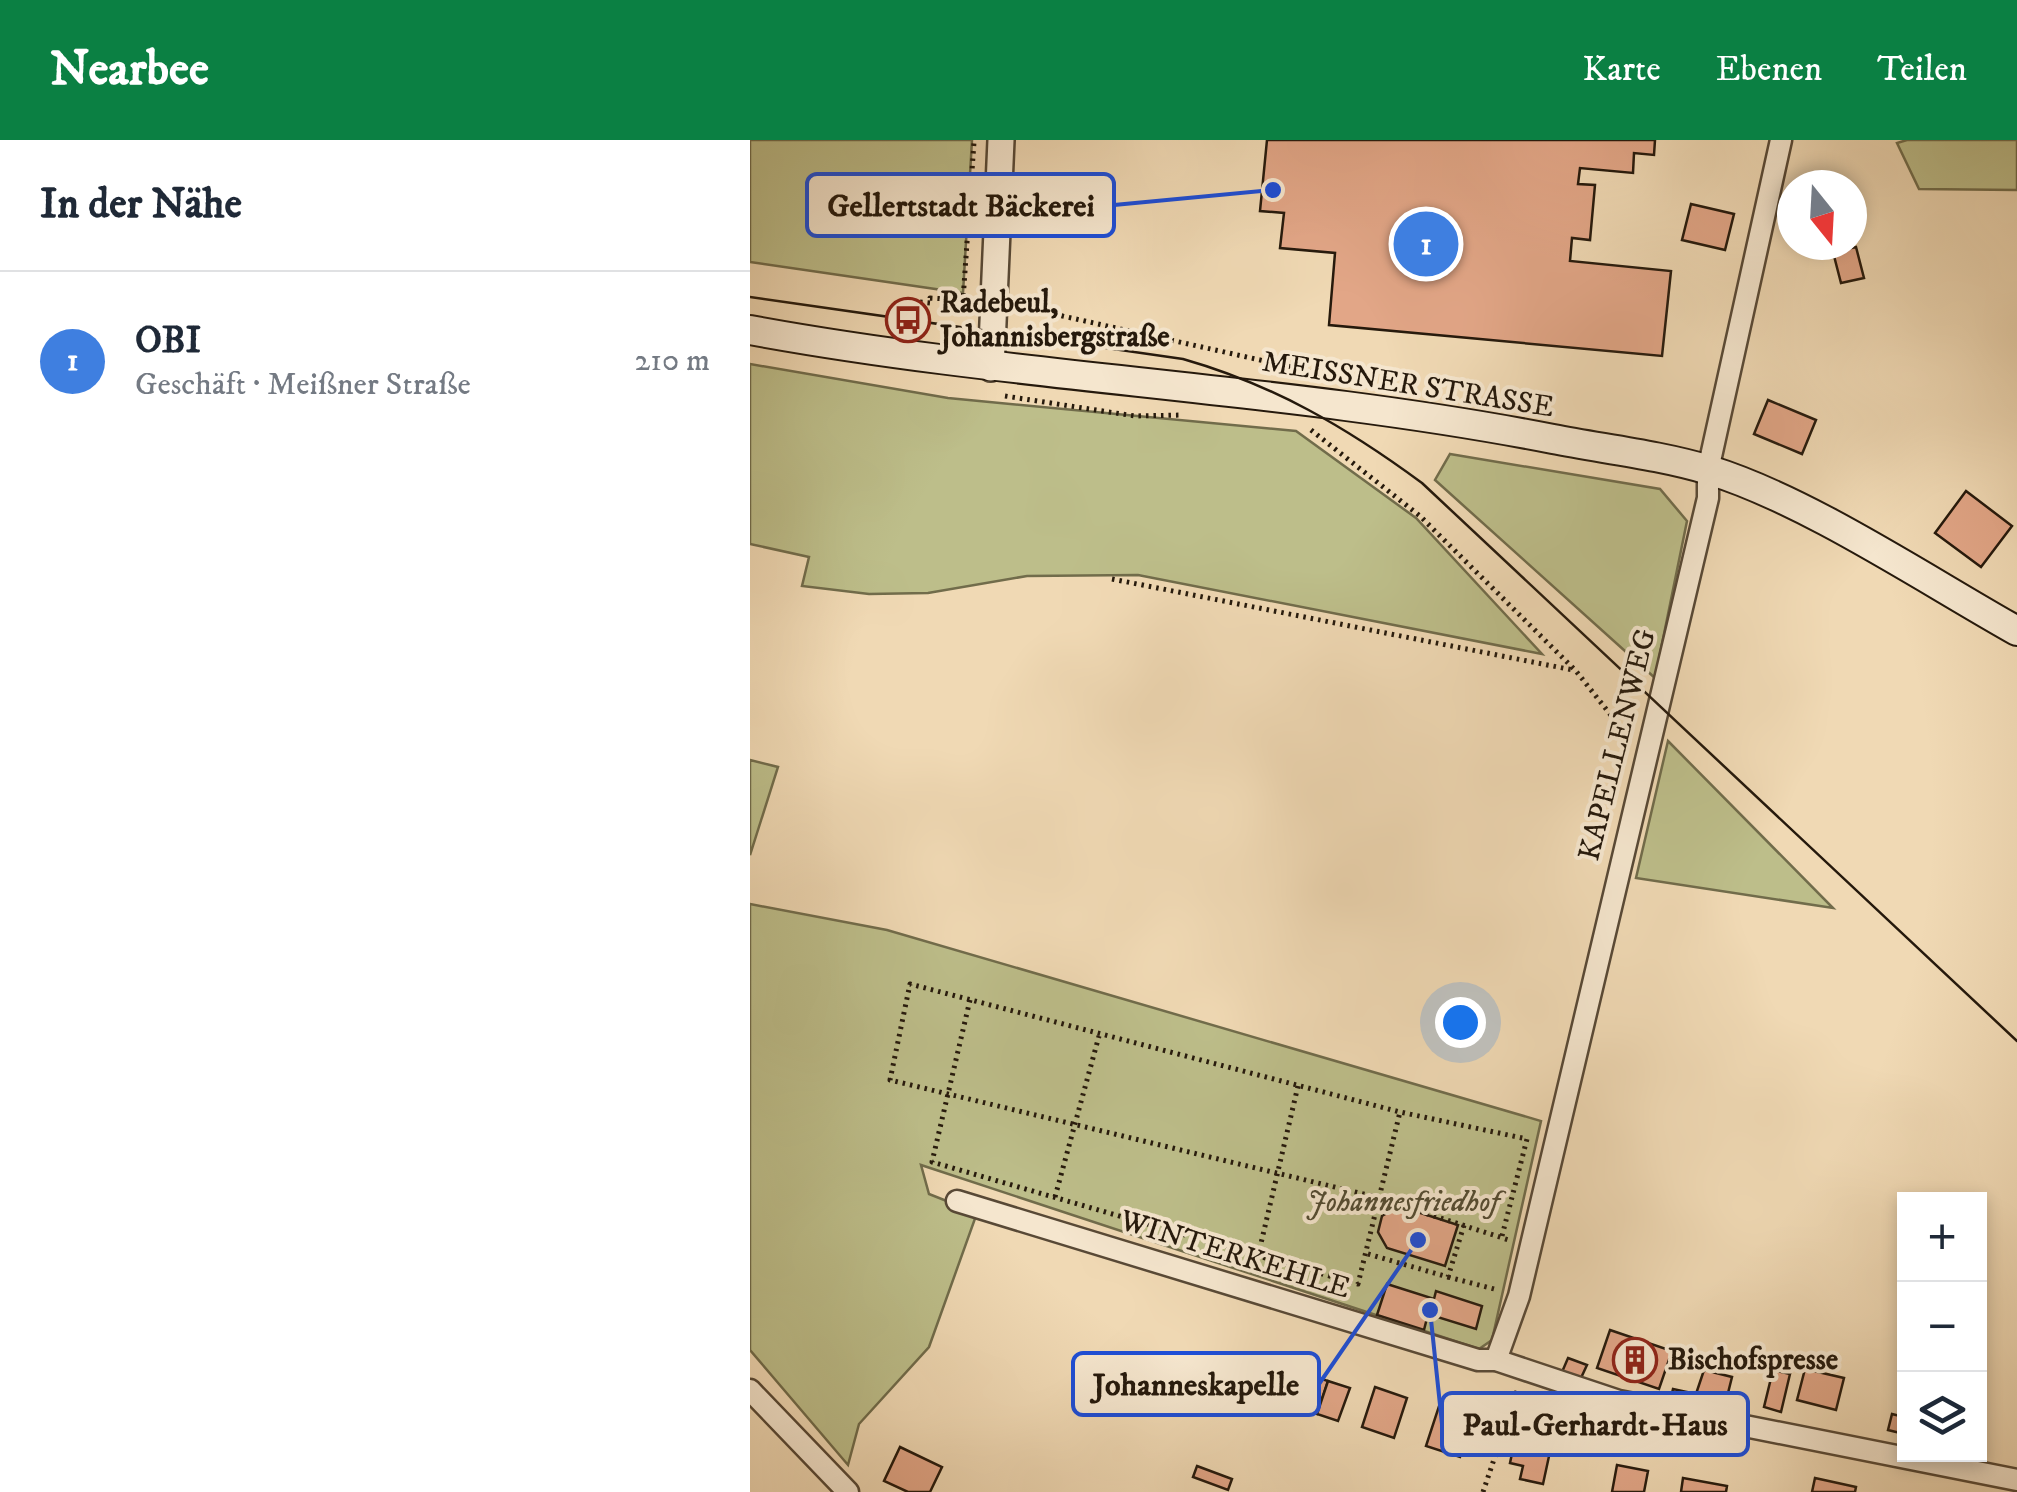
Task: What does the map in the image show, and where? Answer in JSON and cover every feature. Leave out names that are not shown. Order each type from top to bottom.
[{"type":"main road","name":"MEISSNER STRASSE","points":[[750,330],[991,368],[1290,396],[1496,428],[1708,470],[1812,516],[2017,632]]},
{"type":"street","points":[[991,368],[1001,140]]},
{"type":"street","name":"KAPELLENWEG","points":[[1496,1360],[1519,1296],[1644,754],[1708,498],[1708,470],[1781,140]]},
{"type":"street","name":"WINTERKEHLE","points":[[957,1201],[1478,1360],[1496,1360],[1619,1402],[2017,1480]]},
{"type":"street","points":[[750,1390],[848,1492]]},
{"type":"path","points":[[920,302],[930,303],[930,298],[963,300],[974,140]]},
{"type":"path","points":[[918,326],[927,328]]},
{"type":"path","points":[[1000,395],[1135,416],[1199,415]]},
{"type":"path","points":[[1316,425],[1300,423],[1420,516],[1576,671],[1644,754]]},
{"type":"path","points":[[1112,579],[1576,671]]},
{"type":"path","points":[[1502,1236],[1527,1139],[1400,1112],[910,984],[890,1080],[1465,1222],[1528,1248]]},
{"type":"path","points":[[970,1000],[932,1162],[1358,1284],[1400,1112]]},
{"type":"path","points":[[1055,1197],[1099,1035]]},
{"type":"path","points":[[1258,1256],[1298,1086]]},
{"type":"path","points":[[1448,1276],[1465,1222]]},
{"type":"path","points":[[1368,1254],[1519,1296]]},
{"type":"path","points":[[1483,1492],[1524,1369]]},
{"type":"green space","points":[[750,140],[972,140],[963,293],[750,262]]},
{"type":"green space","points":[[2017,140],[2017,190],[1919,189],[1897,143]]},
{"type":"green space","points":[[750,364],[948,398],[1296,431],[1416,518],[1542,654],[1138,575],[1027,576],[928,593],[869,594],[802,586],[809,557],[750,544]]},
{"type":"green space","points":[[1450,454],[1660,489],[1687,521],[1655,678],[1435,480]]},
{"type":"green space","points":[[1668,741],[1833,908],[1636,878]]},
{"type":"green space","points":[[750,760],[778,767],[750,855]]},
{"type":"green space","name":"Johannesfriedhof","points":[[750,904],[887,930],[1541,1121],[1492,1340],[1479,1349],[921,1165],[929,1194],[977,1213],[929,1347],[859,1424],[848,1465],[750,1350]]},
{"type":"building","points":[[1267,140],[1655,140],[1654,155],[1634,153],[1633,173],[1580,168],[1578,184],[1595,185],[1590,240],[1572,238],[1570,261],[1671,271],[1662,356],[1329,325],[1335,253],[1280,248],[1284,213],[1260,211]]},
{"type":"building","points":[[1691,204],[1734,214],[1725,250],[1682,240]]},
{"type":"building","points":[[1835,260],[1859,260],[1864,278],[1841,283]]},
{"type":"building","points":[[1768,400],[1816,420],[1802,454],[1754,434]]},
{"type":"building","points":[[1966,491],[2012,526],[1981,567],[1935,533]]},
{"type":"building","points":[[1399,1206],[1458,1225],[1445,1266],[1387,1248],[1378,1232],[1382,1216]]},
{"type":"building","points":[[1387,1284],[1434,1299],[1436,1291],[1482,1306],[1476,1329],[1428,1314],[1424,1330],[1377,1315]]},
{"type":"building","name":"Bischofspresse","points":[[1610,1330],[1672,1351],[1659,1389],[1597,1368]]},
{"type":"building","points":[[1568,1358],[1587,1365],[1580,1380],[1562,1372]]},
{"type":"building","points":[[1805,1369],[1844,1378],[1836,1410],[1797,1400]]},
{"type":"building","points":[[1704,1370],[1732,1377],[1723,1413],[1669,1406],[1673,1389],[1696,1394]]},
{"type":"building","points":[[1773,1370],[1790,1374],[1781,1412],[1764,1407]]},
{"type":"building","points":[[1307,1374],[1328,1381],[1317,1414],[1295,1407]]},
{"type":"building","points":[[1328,1381],[1350,1388],[1338,1421],[1317,1414]]},
{"type":"building","points":[[1375,1387],[1407,1398],[1394,1438],[1362,1427]]},
{"type":"building","points":[[1441,1400],[1475,1411],[1460,1457],[1426,1446]]},
{"type":"building","points":[[1892,1414],[1897,1415],[1897,1432],[1888,1430]]},
{"type":"building","points":[[1518,1425],[1554,1433],[1543,1484],[1520,1479],[1523,1466],[1510,1463]]},
{"type":"building","points":[[900,1447],[942,1467],[930,1492],[908,1492],[884,1481]]},
{"type":"building","points":[[1617,1465],[1648,1471],[1644,1492],[1612,1492]]},
{"type":"building","points":[[1197,1466],[1232,1479],[1228,1490],[1193,1477]]},
{"type":"building","points":[[1683,1478],[1727,1486],[1726,1492],[1681,1492]]},
{"type":"building","points":[[1815,1478],[1856,1487],[1855,1492],[1812,1492]]},
{"type":"tram line","points":[[750,297],[1183,359],[1248,381],[1337,426],[1422,483],[2017,1041]]},
{"type":"place","name":"Gellertstadt Bäckerei","points":[[1273,190]]},
{"type":"place","name":"OBI","points":[[1426,244]]},
{"type":"place","name":"Radebeul, Johannisbergstraße","points":[[908,320]]},
{"type":"place","name":"Johanneskapelle","points":[[1418,1240]]},
{"type":"place","name":"Paul-Gerhardt-Haus","points":[[1430,1310]]},
{"type":"place","name":"Bischofspresse","points":[[1635,1360]]}]
